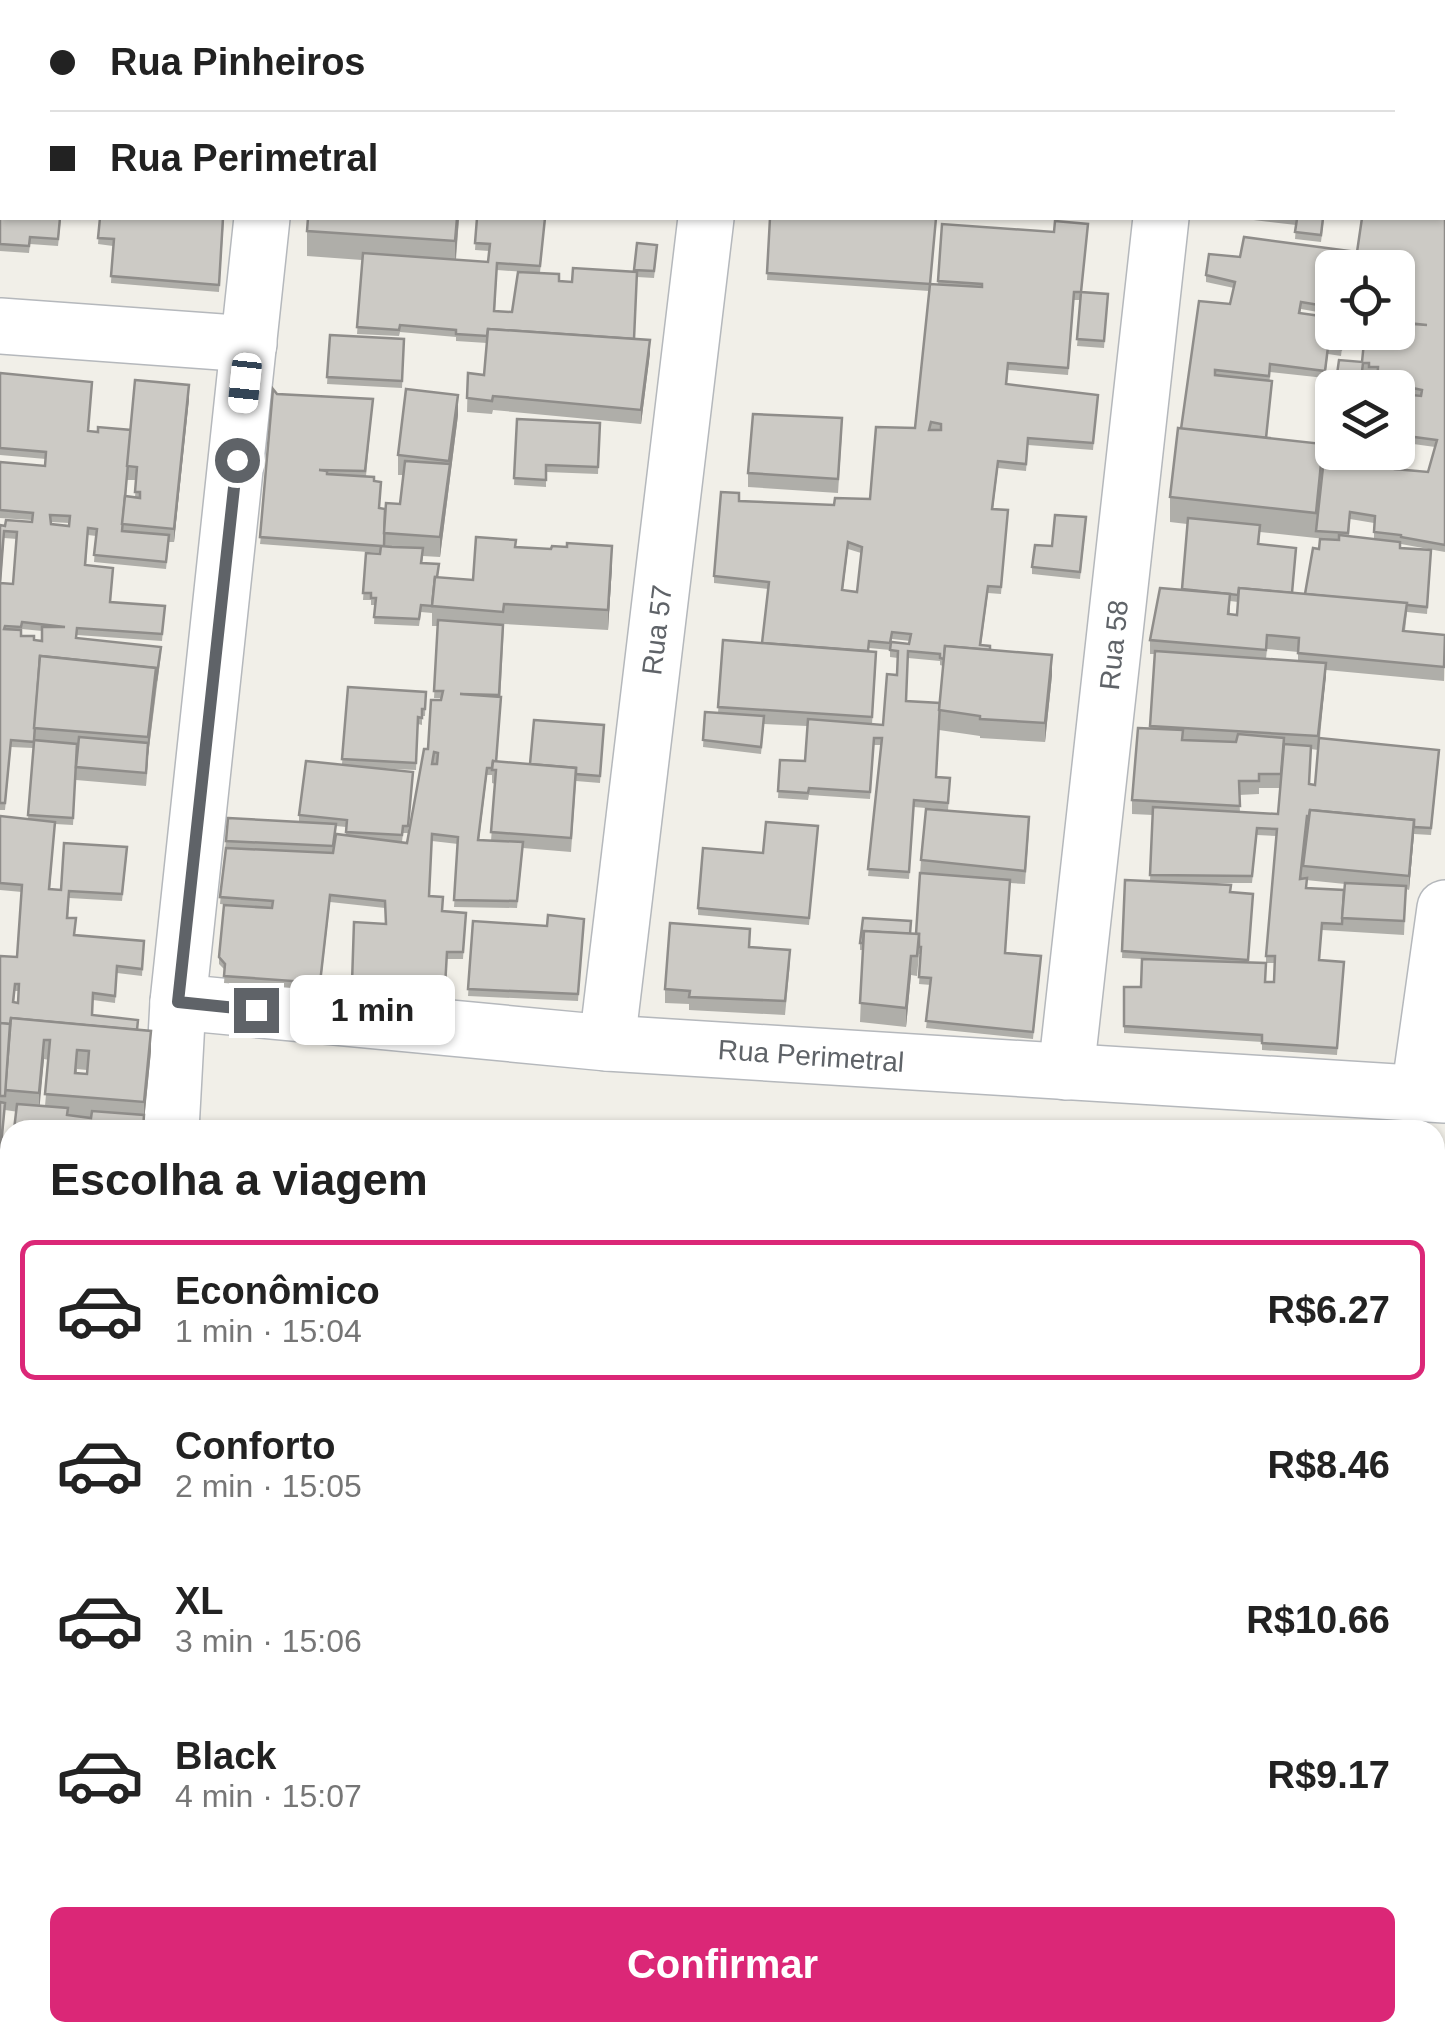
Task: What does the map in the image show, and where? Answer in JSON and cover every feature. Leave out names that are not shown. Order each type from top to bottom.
[{"type":"street","points":[[172,1120],[178,1002],[262,220]]},
{"type":"street","name":"Rua 57","points":[[608,1042],[706,220]]},
{"type":"street","name":"Rua 58","points":[[1066,1072],[1162,220]]},
{"type":"street","points":[[0,326],[249,344]]},
{"type":"street","points":[[1432,1094],[1445,908]]},
{"type":"street","name":"Rua Perimetral","points":[[178,1002],[608,1042],[1432,1094]]},
{"type":"building","points":[[0,220],[60,220],[58,239],[30,237],[29,246],[0,244]]},
{"type":"building","points":[[100,220],[223,220],[219,285],[111,276],[114,239],[98,238]]},
{"type":"building","points":[[308,220],[457,220],[455,241],[307,231]]},
{"type":"building","points":[[477,220],[545,220],[540,266],[497,263],[494,311],[512,312],[518,272],[559,274],[559,281],[572,282],[573,268],[637,272],[634,339],[488,329],[487,336],[400,325],[399,330],[357,327],[363,253],[488,262],[490,244],[475,243]]},
{"type":"building","points":[[770,220],[936,220],[930,284],[767,273]]},
{"type":"building","points":[[1297,220],[1323,220],[1321,235],[1295,232]]},
{"type":"building","points":[[1362,220],[1445,220],[1445,545],[1374,532],[1375,516],[1350,512],[1348,533],[1316,531],[1323,470],[1428,472],[1437,440],[1415,437],[1415,395],[1421,396],[1422,390],[1415,389],[1415,370],[1378,370],[1363,363],[1362,370],[1338,370],[1339,360],[1362,362],[1363,350],[1415,350],[1415,324],[1427,325],[1415,324],[1415,250],[1357,250]]},
{"type":"building","points":[[1055,221],[1088,224],[1081,292],[1074,292],[1068,368],[1008,363],[1006,384],[1098,395],[1093,443],[1028,438],[1026,464],[998,461],[992,509],[1008,510],[1001,587],[988,586],[980,645],[990,646],[990,650],[945,646],[944,659],[940,654],[908,651],[906,701],[940,703],[936,777],[950,778],[948,803],[914,800],[909,872],[868,869],[882,738],[874,738],[870,792],[809,788],[808,793],[778,791],[780,760],[805,761],[808,719],[883,725],[887,674],[897,675],[898,651],[890,650],[891,642],[909,644],[911,634],[892,632],[890,643],[869,641],[868,651],[762,643],[769,582],[714,576],[721,492],[739,493],[739,501],[834,505],[835,498],[870,499],[876,427],[915,428],[930,284],[982,287],[938,281],[942,224],[1054,232]],"holes":[[[931,422],[941,424],[941,430],[929,430]],[[848,542],[862,547],[857,592],[842,590]]]},
{"type":"building","points":[[1244,237],[1342,250],[1315,250],[1315,304],[1301,302],[1299,313],[1315,315],[1315,350],[1328,350],[1325,370],[1270,364],[1269,376],[1215,370],[1215,375],[1272,381],[1266,438],[1181,429],[1199,301],[1230,304],[1235,282],[1206,275],[1209,254],[1240,257]]},
{"type":"building","points":[[637,243],[657,245],[654,271],[634,270]]},
{"type":"building","points":[[1081,292],[1108,294],[1104,341],[1077,339]]},
{"type":"building","points":[[488,329],[650,340],[641,410],[493,396],[492,401],[467,398],[468,373],[484,375]]},
{"type":"building","points":[[330,335],[404,339],[402,381],[327,377]]},
{"type":"building","points":[[0,373],[92,382],[88,431],[98,432],[98,427],[131,430],[122,531],[169,535],[166,562],[94,555],[97,529],[88,528],[85,565],[113,568],[110,602],[165,606],[162,634],[77,628],[76,638],[161,647],[156,681],[156,668],[40,656],[34,740],[77,744],[73,818],[28,815],[34,742],[11,740],[5,803],[0,803],[0,583],[0,525],[5,526],[6,520],[32,522],[33,513],[0,510],[0,462],[45,466],[46,452],[0,448]],"holes":[[[50,515],[70,516],[69,526],[51,524]],[[4,531],[17,532],[13,584],[0,583]],[[22,622],[65,627],[42,627],[42,641],[34,640],[34,636],[21,636],[21,630],[4,629],[21,627]]]},
{"type":"building","points":[[135,380],[189,385],[174,529],[122,524],[125,496],[140,498],[140,492],[135,492],[137,467],[127,466]]},
{"type":"building","points":[[273,389],[277,394],[373,399],[365,471],[319,470],[374,477],[374,481],[381,482],[379,508],[385,509],[384,546],[260,537]]},
{"type":"building","points":[[406,389],[458,395],[449,461],[398,455]]},
{"type":"building","points":[[753,414],[842,418],[838,479],[748,473]]},
{"type":"building","points":[[517,419],[600,423],[598,467],[546,465],[546,480],[514,478]]},
{"type":"building","points":[[1178,428],[1315,443],[1315,470],[1320,470],[1316,513],[1170,497]]},
{"type":"building","points":[[405,461],[450,464],[440,537],[384,533],[386,503],[400,504]]},
{"type":"building","points":[[1055,515],[1086,517],[1080,572],[1032,567],[1035,545],[1052,546]]},
{"type":"building","points":[[1188,518],[1260,525],[1258,544],[1296,548],[1292,593],[1239,588],[1238,595],[1182,589]]},
{"type":"building","points":[[1339,535],[1400,542],[1400,548],[1431,550],[1427,607],[1305,594],[1313,548],[1319,549],[1320,539],[1339,540]]},
{"type":"building","points":[[476,537],[516,540],[515,547],[551,549],[567,547],[567,543],[612,546],[608,610],[504,604],[503,612],[432,606],[435,577],[473,580]]},
{"type":"building","points":[[381,546],[423,548],[421,563],[439,564],[432,606],[421,605],[419,619],[374,617],[376,598],[363,593],[366,553],[380,554]]},
{"type":"building","points":[[1160,588],[1230,594],[1228,614],[1237,615],[1239,588],[1407,603],[1403,631],[1445,635],[1444,667],[1298,653],[1299,638],[1267,635],[1266,650],[1150,640]]},
{"type":"building","points":[[438,620],[503,625],[499,695],[460,694],[501,697],[496,762],[487,768],[478,840],[523,842],[517,901],[454,900],[458,837],[432,834],[429,896],[443,897],[442,911],[466,913],[463,952],[447,952],[445,987],[352,983],[354,922],[386,924],[385,901],[330,895],[320,983],[224,976],[225,964],[219,957],[224,905],[272,908],[273,901],[220,897],[226,848],[333,853],[336,834],[407,843],[424,749],[428,749],[431,700],[441,700],[443,691],[434,691]]},
{"type":"building","points":[[723,640],[876,652],[872,717],[718,707]]},
{"type":"building","points":[[945,646],[1052,655],[1045,723],[980,719],[939,710]]},
{"type":"building","points":[[1155,651],[1326,663],[1318,736],[1150,726]]},
{"type":"building","points":[[40,656],[156,668],[148,737],[34,728]]},
{"type":"building","points":[[348,687],[426,692],[425,709],[422,718],[418,717],[416,763],[342,759]]},
{"type":"building","points":[[705,712],[764,716],[761,747],[703,740]]},
{"type":"building","points":[[534,720],[604,725],[600,776],[576,774],[576,768],[530,764]]},
{"type":"building","points":[[1138,728],[1183,730],[1182,740],[1236,742],[1238,734],[1284,738],[1281,774],[1259,774],[1259,781],[1239,781],[1240,806],[1132,800]]},
{"type":"building","points":[[79,737],[148,743],[146,773],[76,767]]},
{"type":"building","points":[[1319,738],[1439,750],[1431,828],[1414,827],[1414,820],[1310,810],[1307,816],[1300,879],[1307,878],[1306,888],[1344,890],[1342,924],[1322,923],[1319,960],[1344,962],[1337,1048],[1262,1043],[1262,1035],[1124,1026],[1124,987],[1141,987],[1142,959],[1266,963],[1265,982],[1274,982],[1275,956],[1266,956],[1277,829],[1257,828],[1252,876],[1150,875],[1153,807],[1278,814],[1284,744],[1311,746],[1309,784],[1315,785]]},
{"type":"building","points":[[306,761],[413,772],[408,826],[403,826],[402,835],[346,832],[347,820],[299,815]]},
{"type":"building","points":[[493,761],[576,768],[571,838],[491,832],[496,770],[492,770]]},
{"type":"building","points":[[926,809],[1029,817],[1025,871],[921,860]]},
{"type":"building","points":[[1310,810],[1414,820],[1409,876],[1303,866]]},
{"type":"building","points":[[0,816],[55,822],[49,889],[61,890],[64,843],[127,847],[122,894],[69,891],[67,918],[76,918],[74,935],[144,941],[142,969],[117,966],[115,996],[93,993],[92,1015],[138,1020],[137,1030],[11,1018],[10,1024],[0,1023],[0,956],[17,957],[22,885],[0,883]],"holes":[[[15,984],[19,984],[18,1003],[13,1002]]]},
{"type":"building","points":[[228,818],[336,824],[333,846],[226,841]]},
{"type":"building","points":[[766,822],[818,826],[809,918],[698,908],[703,848],[763,853]]},
{"type":"building","points":[[920,873],[1010,880],[1005,953],[1041,956],[1033,1032],[926,1021],[931,978],[919,977],[921,947],[916,934]]},
{"type":"building","points":[[1125,880],[1231,885],[1230,892],[1253,894],[1248,960],[1122,951]]},
{"type":"building","points":[[1345,883],[1406,886],[1404,921],[1342,918]]},
{"type":"building","points":[[548,915],[584,919],[578,994],[468,989],[473,921],[547,926]]},
{"type":"building","points":[[863,918],[911,921],[910,934],[864,931],[860,943]]},
{"type":"building","points":[[670,923],[750,929],[749,947],[790,950],[785,1001],[689,997],[690,991],[665,989]]},
{"type":"building","points":[[864,931],[919,934],[917,956],[911,956],[906,1008],[860,1003]]},
{"type":"building","points":[[11,1018],[151,1031],[144,1102],[45,1094],[50,1040],[44,1040],[39,1093],[5,1090]],"holes":[[[77,1050],[89,1051],[87,1074],[75,1073]]]},
{"type":"building","points":[[0,1023],[10,1024],[5,1096],[0,1096]]},
{"type":"building","points":[[0,1102],[5,1103],[3,1120],[0,1120]]},
{"type":"building","points":[[17,1104],[68,1108],[67,1115],[91,1118],[92,1111],[144,1115],[144,1120],[15,1120]]},
{"type":"route","points":[[237,460],[178,1002],[256,1010]]}]
